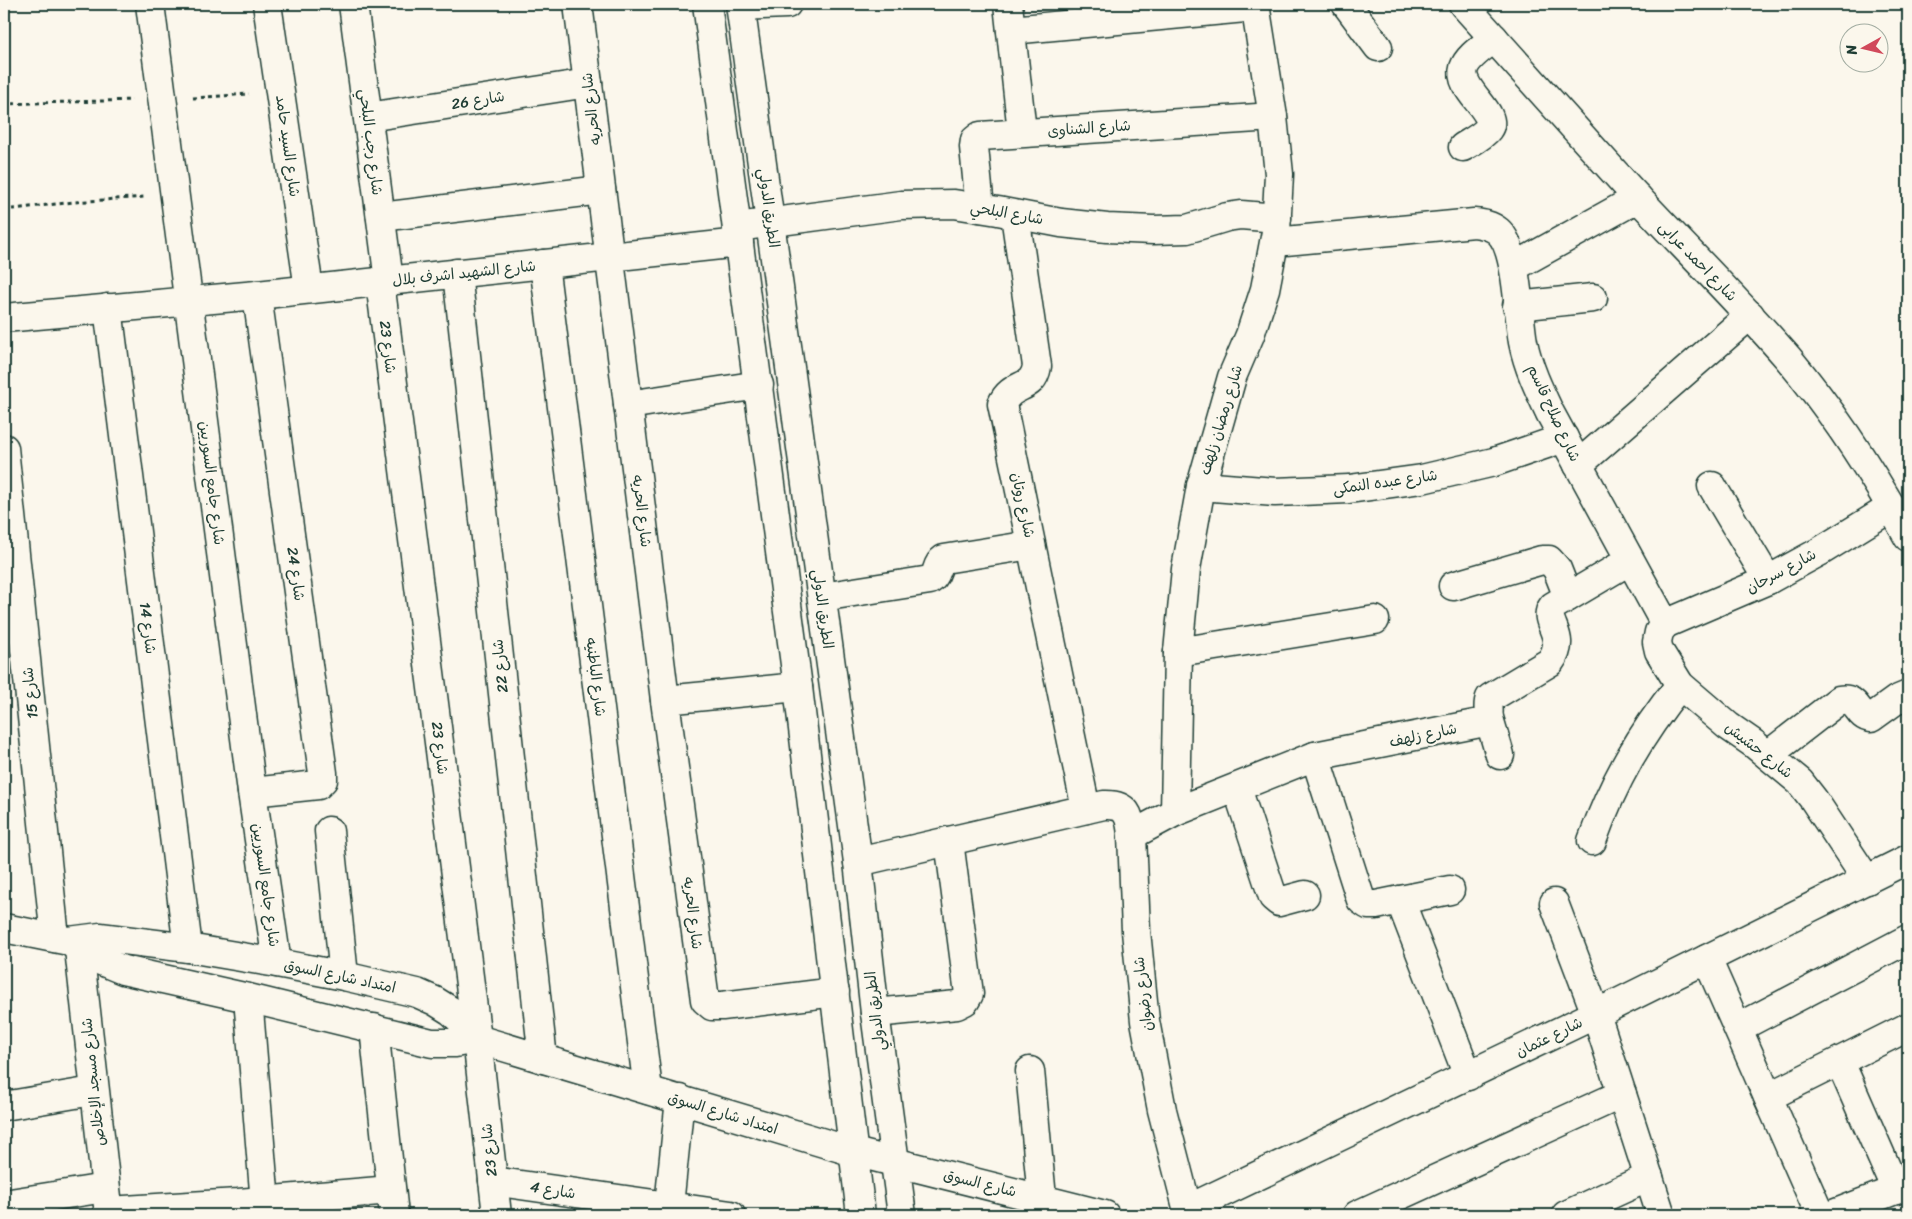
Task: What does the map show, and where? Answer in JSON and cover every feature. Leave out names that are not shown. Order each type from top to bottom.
[{"type":"street","name":"شارع جامع السوريين","points":[[150,4],[252,792],[277,962]]},
{"type":"street","name":"شارع السيد حامد","points":[[267,4],[309,289]]},
{"type":"street","name":"شارع رجب البلحي","points":[[353,4],[381,217],[385,281]]},
{"type":"street","name":"شارع الحريه","points":[[578,4],[702,990],[705,1000],[712,1006],[835,992]]},
{"type":"street","points":[[707,4],[798,687],[861,1215]]},
{"type":"street","points":[[741,5],[787,4]]},
{"type":"street","points":[[1008,4],[1022,132]]},
{"type":"street","points":[[1346,4],[1378,47]]},
{"type":"street","name":"شارع احمد عرابى","points":[[1463,4],[1638,198],[1750,315],[1789,360],[1826,407],[1860,456],[1892,507],[1908,537]]},
{"type":"street","name":"الطريق الدولي","points":[[741,5],[858,862],[875,1012],[902,1215]]},
{"type":"street","points":[[1011,30],[1256,5]]},
{"type":"street","name":"شارع رمضان زلهف","points":[[1175,812],[1178,652],[1186,569],[1201,486],[1232,377],[1250,335],[1265,289],[1276,230],[1279,174],[1273,117],[1256,5]]},
{"type":"street","points":[[1464,147],[1488,129],[1490,124],[1488,114],[1465,83],[1464,67],[1494,38]]},
{"type":"street","name":"شارع 26","points":[[368,117],[588,82]]},
{"type":"street","name":"شارع الشناوى","points":[[980,208],[974,147],[975,140],[980,136],[987,134],[1273,117]]},
{"type":"street","points":[[381,217],[601,190]]},
{"type":"street","points":[[1514,267],[1638,198]]},
{"type":"street","name":"شارع البلحي","points":[[738,235],[771,223],[928,203],[980,208],[1061,223],[1153,230],[1188,229],[1226,217],[1241,215],[1276,230]]},
{"type":"street","name":"شارع روتان","points":[[1015,215],[1037,366],[1036,374],[1031,381],[1024,386],[1014,388],[1006,395],[1002,404],[1086,809]]},
{"type":"street","name":"شارع صلاح قاسم","points":[[1276,230],[1474,223],[1488,225],[1500,232],[1507,244],[1514,267],[1517,306],[1523,343],[1534,379],[1629,561],[1665,624]]},
{"type":"street","name":"شارع الشهيد اشرف بلال","points":[[4,318],[257,295],[610,257],[738,235]]},
{"type":"street","name":"شارع الباطنيه","points":[[544,264],[648,1090]]},
{"type":"street","name":"شارع 22","points":[[456,273],[543,1059]]},
{"type":"street","name":"شارع 23","points":[[385,281],[477,1039],[496,1215]]},
{"type":"street","name":"شارع 24","points":[[252,792],[318,786],[323,780],[257,295]]},
{"type":"street","points":[[1517,306],[1593,298]]},
{"type":"street","name":"شارع 14","points":[[108,308],[188,948]]},
{"type":"street","points":[[1578,465],[1750,315]]},
{"type":"street","points":[[628,405],[759,386]]},
{"type":"street","name":"شارع عبده النمكى","points":[[1201,486],[1275,492],[1376,486],[1422,479],[1494,462],[1564,438]]},
{"type":"street","name":"شارع 15","points":[[4,448],[68,943]]},
{"type":"street","points":[[1712,486],[1768,580]]},
{"type":"street","name":"شارع سرحان","points":[[1665,624],[1768,580],[1819,552],[1892,507]]},
{"type":"street","points":[[822,597],[930,580],[936,575],[939,563],[944,559],[1031,545]]},
{"type":"street","points":[[1453,586],[1542,560],[1549,560],[1557,568],[1568,597]]},
{"type":"street","points":[[1500,755],[1489,718],[1488,704],[1490,698],[1550,662],[1555,655],[1558,639],[1550,620],[1550,610],[1553,606],[1629,561]]},
{"type":"street","points":[[1178,652],[1375,620]]},
{"type":"street","name":"شارع حشيش","points":[[1665,624],[1659,632],[1657,642],[1659,651],[1680,685],[1728,726],[1768,755],[1800,782],[1867,880]]},
{"type":"street","points":[[1592,841],[1617,779],[1657,714],[1680,685]]},
{"type":"street","points":[[665,700],[798,687]]},
{"type":"street","points":[[1768,755],[1840,700],[1848,699],[1852,701],[1864,716],[1871,718],[1896,700],[1908,695]]},
{"type":"street","name":"شارع زلهف","points":[[1132,836],[1175,812],[1315,756],[1481,723],[1489,718]]},
{"type":"street","points":[[1315,756],[1361,900],[1368,905],[1376,905],[1450,890]]},
{"type":"street","points":[[1237,788],[1273,897],[1279,902],[1305,895]]},
{"type":"street","name":"شارع رضوان","points":[[858,862],[1086,809],[1116,805],[1125,810],[1131,820],[1136,931],[1145,1021],[1162,1110],[1189,1212]]},
{"type":"street","points":[[329,831],[344,976]]},
{"type":"street","points":[[875,1012],[957,1005],[965,1001],[968,994],[948,841]]},
{"type":"street","name":"شارع عثمان","points":[[1189,1212],[1596,1014],[1908,859]]},
{"type":"street","points":[[1400,900],[1468,1076]]},
{"type":"street","points":[[1554,903],[1596,1014],[1662,1215]]},
{"type":"street","name":"امتداد شارع السوق","points":[[4,928],[68,943],[100,961],[123,970],[432,1042],[455,1043],[477,1039],[854,1152]]},
{"type":"street","name":"امتداد شارع السوق","points":[[68,943],[100,937],[277,962],[344,976],[418,994],[435,1001],[451,1011],[477,1039]]},
{"type":"street","points":[[1738,1028],[1908,939]]},
{"type":"street","name":"شارع مسجد الإخلاص","points":[[68,943],[93,1091],[107,1205]]},
{"type":"street","points":[[1707,959],[1768,1097],[1835,1214],[1902,1187],[1840,1062]]},
{"type":"street","points":[[248,998],[265,1208]]},
{"type":"street","points":[[4,1204],[265,1208],[392,1203],[374,1028]]},
{"type":"street","points":[[1768,1097],[1908,1028]]},
{"type":"street","points":[[1030,1071],[1042,1198]]},
{"type":"street","points":[[4,1106],[93,1091]]},
{"type":"street","points":[[1357,1215],[1622,1094]]},
{"type":"street","points":[[668,1211],[680,1099]]},
{"type":"street","name":"شارع السوق","points":[[854,1152],[1105,1215]]},
{"type":"street","points":[[1566,1215],[1649,1177]]},
{"type":"street","name":"شارع 4","points":[[492,1181],[668,1211],[732,1215]]},
{"type":"path","points":[[4,210],[74,202],[175,195]]}]
